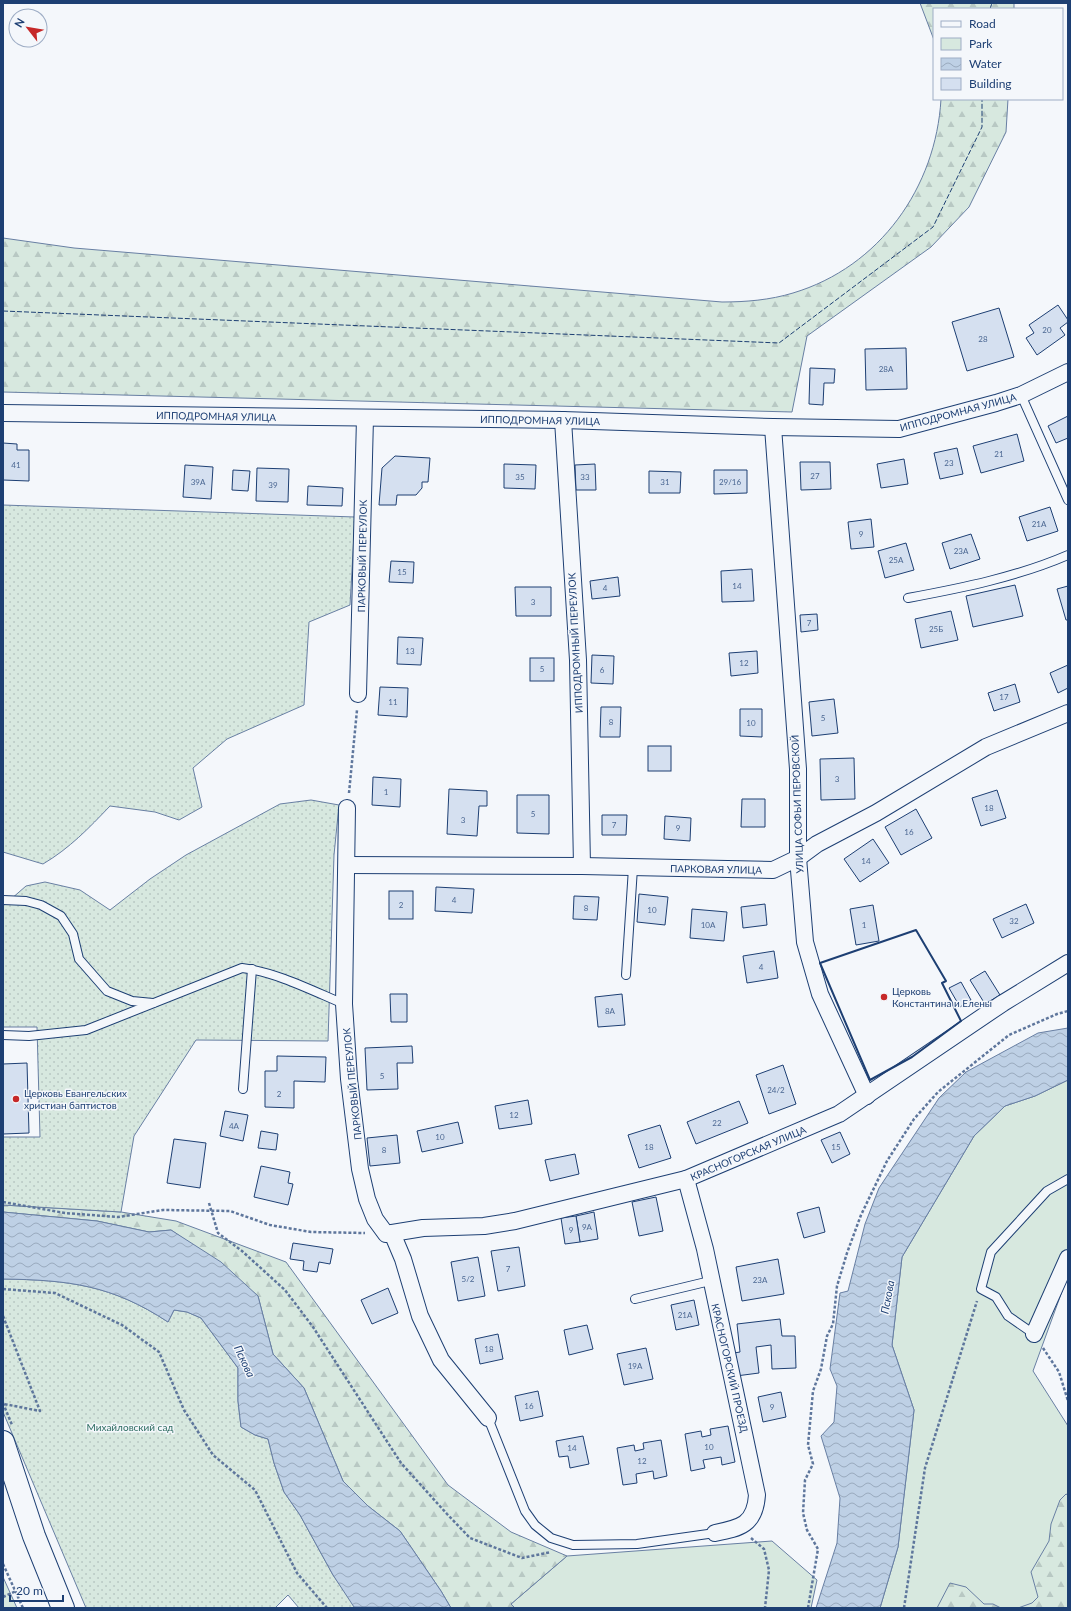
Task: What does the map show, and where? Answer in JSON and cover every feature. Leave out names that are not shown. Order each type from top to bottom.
[{"type":"street","name":"ИППОДРОМНАЯ УЛИЦА","points":[[3,413],[563,420],[773,427],[899,428],[1021,395],[1068,372]]},
{"type":"street","name":"ПАРКОВЫЙ ПЕРЕУЛОК","points":[[358,694],[365,418]]},
{"type":"street","name":"ИППОДРОМНЫЙ ПЕРЕУЛОК","points":[[563,420],[578,660],[582,866]]},
{"type":"street","name":"УЛИЦА СОФЬИ ПЕРОВСКОЙ","points":[[773,427],[798,769],[798,858],[807,949],[820,994],[867,1096]]},
{"type":"street","name":"ПАРКОВАЯ УЛИЦА","points":[[347,865],[582,866],[773,870],[798,858],[817,844],[876,813],[986,747],[1068,713]]},
{"type":"street","name":"ПАРКОВЫЙ ПЕРЕУЛОК","points":[[347,808],[344,1004],[349,1078],[360,1169],[367,1199],[375,1219],[389,1233]]},
{"type":"street","name":"КРАСНОГОРСКАЯ УЛИЦА","points":[[389,1233],[423,1228],[484,1226],[515,1221],[686,1179],[839,1114],[1003,1003],[1068,963]]},
{"type":"street","name":"КРАСНОГОРСКИЙ ПРОЕЗД","points":[[686,1179],[705,1249],[710,1281],[734,1381],[758,1495],[754,1514],[746,1524],[738,1528],[715,1533]]},
{"type":"street","points":[[389,1233],[403,1259],[420,1316],[441,1360],[488,1418]]},
{"type":"street","points":[[1034,1334],[1068,1258]]},
{"type":"street","points":[[3,1442],[34,1536],[63,1608]]},
{"type":"street","points":[[3,1482],[34,1536]]},
{"type":"lane","points":[[1021,395],[1068,500]]},
{"type":"lane","points":[[908,598],[963,588],[1038,568],[1068,555]]},
{"type":"lane","points":[[626,975],[633,868]]},
{"type":"lane","points":[[3,900],[26,901],[41,905],[61,916],[73,934],[80,959],[106,991],[132,1001],[156,1003]]},
{"type":"lane","points":[[3,1035],[29,1036],[86,1030],[242,968],[252,969],[299,985],[344,1004]]},
{"type":"lane","points":[[243,1089],[252,969]]},
{"type":"lane","points":[[1034,1334],[1008,1316],[996,1296],[981,1289],[991,1252],[1047,1191],[1068,1179]]},
{"type":"lane","points":[[635,1299],[710,1281]]},
{"type":"lane","points":[[488,1418],[525,1511],[535,1525],[551,1538],[573,1546],[637,1544],[715,1533]]},
{"type":"path","points":[[347,808],[358,694]]},
{"type":"path","points":[[808,1608],[818,1549],[807,1530],[803,1513],[805,1480],[812,1464],[808,1445],[812,1391],[821,1369],[827,1336],[833,1324],[837,1286],[846,1253],[861,1215],[887,1161],[914,1119],[938,1092],[1009,1035],[1057,1014],[1068,1011]]},
{"type":"path","points":[[3,1202],[65,1213],[118,1217],[163,1210],[230,1212],[270,1225],[311,1232],[389,1233]]},
{"type":"path","points":[[209,1203],[218,1233],[242,1251],[285,1290],[313,1327],[401,1464],[470,1538],[522,1558],[540,1556],[573,1546]]},
{"type":"path","points":[[3,1289],[55,1293],[122,1325],[159,1352],[184,1410],[213,1455],[255,1490],[297,1572],[327,1608]]},
{"type":"path","points":[[904,1608],[925,1468],[981,1289]]},
{"type":"path","points":[[3,1316],[40,1411],[3,1403]]},
{"type":"path","points":[[1034,1334],[1059,1372],[1068,1401]]},
{"type":"path","points":[[738,1528],[764,1549],[769,1570],[765,1608]]},
{"type":"path","points":[[3,1564],[23,1608]]},
{"type":"path","points":[[3,1597],[16,1591]]},
{"type":"green space","points":[[920,3],[1014,3],[1014,8],[933,8],[933,37]]},
{"type":"green space","points":[[941,100],[1008,100],[1006,132],[969,207],[931,247],[807,336],[792,412],[3,392],[3,238],[74,248],[722,302],[767,299],[793,293],[824,281],[852,264],[877,243],[898,219],[915,192],[928,163],[937,132]]},
{"type":"green space","points":[[3,505],[355,517],[350,605],[309,622],[304,705],[227,739],[193,768],[202,807],[179,820],[155,812],[110,806],[71,844],[43,864],[3,852]]},
{"type":"green space","points":[[311,800],[339,805],[334,855],[328,1041],[196,1040],[134,1136],[121,1212],[3,1205],[3,1137],[40,1137],[37,1027],[3,1027],[3,906],[26,886],[45,882],[80,890],[110,910],[150,879],[186,855],[280,804]]},
{"type":"green space","points":[[1068,1080],[1068,1275],[1033,1371],[1068,1426],[1068,1608],[880,1608],[898,1547],[914,1410],[892,1345],[902,1257],[974,1136],[1005,1106],[1035,1096]]},
{"type":"green space","points":[[3,1205],[121,1212],[176,1221],[286,1262],[448,1485],[511,1532],[567,1556],[511,1604],[515,1608],[451,1608],[400,1531],[368,1506],[343,1481],[304,1388],[273,1354],[258,1296],[202,1251],[171,1230],[149,1232],[97,1221],[3,1212]]},
{"type":"green space","name":"Михайловский сад","points":[[3,1279],[69,1283],[109,1292],[148,1310],[168,1322],[174,1310],[187,1312],[201,1318],[238,1368],[238,1401],[241,1427],[255,1435],[268,1439],[284,1492],[300,1515],[333,1575],[356,1608],[299,1608],[288,1595],[275,1608],[86,1608],[3,1412]]},
{"type":"green space","points":[[1066,1494],[1068,1495],[1068,1608],[1018,1608],[1032,1603],[1038,1597],[1031,1572],[1049,1541],[1051,1524],[1060,1500]]},
{"type":"green space","points":[[772,1541],[817,1580],[811,1608],[515,1608],[511,1604],[567,1556]]},
{"type":"green space","points":[[3,1577],[17,1608],[3,1608]]},
{"type":"green space","points":[[950,1583],[966,1587],[984,1604],[993,1604],[1001,1608],[937,1608]]},
{"type":"water","name":"Пскова","points":[[1068,1028],[1068,1080],[1035,1096],[1005,1106],[974,1136],[902,1257],[892,1345],[914,1410],[898,1547],[880,1608],[816,1608],[837,1543],[840,1498],[821,1436],[834,1422],[837,1386],[830,1369],[840,1293],[848,1291],[865,1224],[879,1188],[939,1098],[966,1072],[1038,1033]]},
{"type":"water","name":"Пскова","points":[[3,1212],[97,1221],[149,1232],[171,1230],[221,1262],[258,1296],[273,1354],[304,1388],[343,1481],[368,1506],[400,1531],[451,1608],[354,1607],[333,1575],[300,1515],[284,1492],[268,1439],[255,1435],[241,1427],[238,1401],[238,1368],[201,1318],[187,1312],[174,1310],[168,1322],[148,1310],[109,1292],[69,1283],[3,1279]]},
{"type":"building","points":[[1058,305],[1068,320],[1068,322],[1060,328],[1065,335],[1037,355],[1026,338],[1034,333],[1029,325]]},
{"type":"building","points":[[999,308],[1014,357],[967,371],[952,322]]},
{"type":"building","points":[[906,348],[907,389],[866,390],[865,349]]},
{"type":"building","points":[[810,368],[835,369],[834,383],[824,383],[823,405],[809,404]]},
{"type":"building","points":[[1068,416],[1068,438],[1056,443],[1048,426]]},
{"type":"building","points":[[1017,434],[1024,461],[981,473],[973,446]]},
{"type":"building","points":[[3,443],[17,444],[17,450],[29,450],[29,481],[3,480]]},
{"type":"building","points":[[957,448],[963,474],[940,479],[934,453]]},
{"type":"building","points":[[395,456],[430,458],[428,482],[422,482],[422,488],[416,495],[397,495],[396,505],[379,505],[382,468]]},
{"type":"building","points":[[904,459],[908,484],[881,488],[877,464]]},
{"type":"building","points":[[800,462],[830,462],[831,489],[801,490]]},
{"type":"building","points":[[504,464],[536,465],[535,489],[504,488]]},
{"type":"building","points":[[595,464],[596,490],[576,490],[575,465]]},
{"type":"building","points":[[185,465],[213,467],[211,499],[183,497]]},
{"type":"building","points":[[257,468],[289,469],[288,502],[256,501]]},
{"type":"building","points":[[233,470],[250,471],[248,491],[232,490]]},
{"type":"building","points":[[714,470],[747,470],[747,493],[714,494]]},
{"type":"building","points":[[649,471],[681,472],[680,493],[649,493]]},
{"type":"building","points":[[308,486],[343,488],[342,506],[307,505]]},
{"type":"building","points":[[1050,507],[1058,531],[1027,541],[1019,517]]},
{"type":"building","points":[[871,519],[874,547],[851,549],[848,522]]},
{"type":"building","points":[[971,534],[980,559],[950,569],[942,543]]},
{"type":"building","points":[[906,543],[914,570],[885,578],[878,551]]},
{"type":"building","points":[[391,561],[414,562],[413,583],[389,582]]},
{"type":"building","points":[[752,569],[754,601],[722,602],[721,571]]},
{"type":"building","points":[[618,577],[620,596],[592,599],[590,581]]},
{"type":"building","points":[[1015,585],[1023,616],[973,627],[966,596]]},
{"type":"building","points":[[1068,586],[1068,620],[1066,620],[1057,589]]},
{"type":"building","points":[[515,587],[551,587],[551,616],[516,616]]},
{"type":"building","points":[[951,611],[958,640],[921,648],[915,619]]},
{"type":"building","points":[[817,614],[818,630],[801,632],[800,615]]},
{"type":"building","points":[[398,637],[423,638],[421,665],[397,664]]},
{"type":"building","points":[[757,651],[758,673],[731,676],[729,653]]},
{"type":"building","points":[[592,655],[614,656],[613,684],[591,683]]},
{"type":"building","points":[[530,658],[554,658],[554,681],[530,681]]},
{"type":"building","points":[[1068,665],[1068,688],[1058,693],[1050,673]]},
{"type":"building","points":[[1015,684],[1020,702],[994,711],[988,693]]},
{"type":"building","points":[[380,687],[408,688],[407,717],[378,715]]},
{"type":"building","points":[[834,699],[838,733],[812,736],[809,702]]},
{"type":"building","points":[[601,707],[621,707],[620,737],[600,737]]},
{"type":"building","points":[[740,709],[762,709],[762,737],[740,736]]},
{"type":"building","points":[[648,746],[671,746],[671,771],[648,771]]},
{"type":"building","points":[[854,758],[855,799],[821,800],[820,759]]},
{"type":"building","points":[[373,777],[401,779],[400,807],[372,805]]},
{"type":"building","points":[[449,789],[487,791],[487,806],[479,806],[477,836],[447,834]]},
{"type":"building","points":[[997,790],[1006,818],[981,826],[972,798]]},
{"type":"building","points":[[517,795],[549,795],[549,834],[517,833]]},
{"type":"building","points":[[742,799],[765,799],[765,827],[741,827]]},
{"type":"building","points":[[916,809],[932,838],[901,855],[885,827]]},
{"type":"building","points":[[602,815],[627,815],[626,835],[602,835]]},
{"type":"building","points":[[665,816],[691,818],[690,841],[664,839]]},
{"type":"building","points":[[873,839],[889,863],[860,882],[844,859]]},
{"type":"building","points":[[436,887],[474,889],[472,913],[435,911]]},
{"type":"building","points":[[389,891],[413,891],[413,919],[389,919]]},
{"type":"building","points":[[639,894],[668,897],[665,925],[637,922]]},
{"type":"building","points":[[574,896],[599,897],[597,920],[573,919]]},
{"type":"building","points":[[765,904],[767,925],[743,928],[741,907]]},
{"type":"building","points":[[1026,904],[1034,923],[1002,938],[993,919]]},
{"type":"building","points":[[873,905],[879,941],[856,945],[850,909]]},
{"type":"building","points":[[692,909],[727,912],[724,941],[690,938]]},
{"type":"building","points":[[774,951],[778,978],[747,983],[743,956]]},
{"type":"building","points":[[985,971],[1000,995],[985,1004],[970,980]]},
{"type":"building","points":[[961,982],[971,1000],[960,1007],[949,988]]},
{"type":"building","points":[[390,994],[407,994],[407,1022],[391,1022]]},
{"type":"building","points":[[622,994],[625,1025],[598,1027],[595,997]]},
{"type":"building","points":[[412,1046],[413,1063],[397,1063],[398,1089],[367,1090],[365,1048]]},
{"type":"building","points":[[277,1056],[326,1057],[325,1082],[294,1081],[294,1108],[265,1107],[265,1071],[277,1071]]},
{"type":"building","name":"Церковь Евангельских христиан баптистов","points":[[27,1063],[29,1133],[3,1134],[3,1064]]},
{"type":"building","points":[[783,1065],[796,1104],[769,1114],[756,1075]]},
{"type":"building","points":[[528,1100],[532,1124],[499,1129],[495,1106]]},
{"type":"building","points":[[739,1101],[748,1123],[696,1144],[687,1122]]},
{"type":"building","points":[[225,1111],[248,1115],[243,1141],[220,1136]]},
{"type":"building","points":[[458,1122],[463,1143],[422,1152],[417,1131]]},
{"type":"building","points":[[660,1125],[671,1158],[639,1168],[628,1135]]},
{"type":"building","points":[[261,1131],[278,1134],[276,1150],[258,1148]]},
{"type":"building","points":[[840,1132],[850,1154],[832,1163],[821,1140]]},
{"type":"building","points":[[397,1135],[400,1163],[370,1166],[367,1138]]},
{"type":"building","points":[[174,1139],[206,1143],[200,1188],[167,1183]]},
{"type":"building","points":[[575,1154],[579,1174],[550,1181],[545,1160]]},
{"type":"building","points":[[261,1166],[290,1172],[288,1183],[293,1184],[288,1205],[254,1197]]},
{"type":"building","points":[[656,1197],[663,1231],[639,1236],[632,1202]]},
{"type":"building","points":[[819,1207],[825,1232],[804,1238],[797,1213]]},
{"type":"building","points":[[594,1212],[598,1239],[580,1242],[576,1216]]},
{"type":"building","points":[[576,1216],[580,1242],[565,1244],[561,1218]]},
{"type":"building","points":[[293,1243],[333,1249],[330,1264],[319,1262],[317,1272],[303,1270],[304,1261],[290,1259]]},
{"type":"building","points":[[519,1247],[525,1286],[498,1291],[491,1251]]},
{"type":"building","points":[[478,1257],[485,1296],[458,1301],[451,1262]]},
{"type":"building","points":[[778,1259],[784,1294],[742,1301],[736,1267]]},
{"type":"building","points":[[388,1288],[398,1313],[372,1324],[361,1300]]},
{"type":"building","points":[[694,1300],[699,1325],[676,1330],[671,1305]]},
{"type":"building","points":[[780,1319],[782,1336],[795,1336],[796,1368],[772,1369],[771,1345],[756,1347],[759,1373],[736,1376],[734,1353],[740,1352],[737,1324]]},
{"type":"building","points":[[587,1325],[593,1349],[569,1355],[564,1330]]},
{"type":"building","points":[[498,1334],[503,1359],[480,1364],[475,1339]]},
{"type":"building","points":[[646,1348],[653,1379],[624,1385],[617,1354]]},
{"type":"building","points":[[538,1391],[543,1416],[520,1421],[515,1396]]},
{"type":"building","points":[[781,1392],[786,1417],[763,1422],[758,1397]]},
{"type":"building","points":[[728,1426],[735,1462],[722,1465],[721,1457],[703,1460],[705,1468],[691,1471],[685,1434],[701,1431],[702,1437],[711,1435],[710,1429]]},
{"type":"building","points":[[583,1436],[589,1464],[570,1468],[568,1456],[559,1457],[556,1441]]},
{"type":"building","points":[[661,1440],[667,1476],[654,1479],[653,1471],[636,1474],[637,1483],[623,1485],[617,1448],[634,1445],[635,1451],[644,1449],[643,1443]]},
{"type":"fence","points":[[990,8],[992,3]]},
{"type":"fence","points":[[3,311],[779,343],[933,227],[982,127],[982,100]]},
{"type":"wall","points":[[916,930],[946,981],[942,983],[961,1021],[912,1057],[870,1080],[820,963],[916,930]]},
{"type":"place","name":"Церковь Константина и Елены","points":[[884,997]]},
{"type":"place","name":"Церковь Евангельских христиан баптистов","points":[[16,1099]]}]
